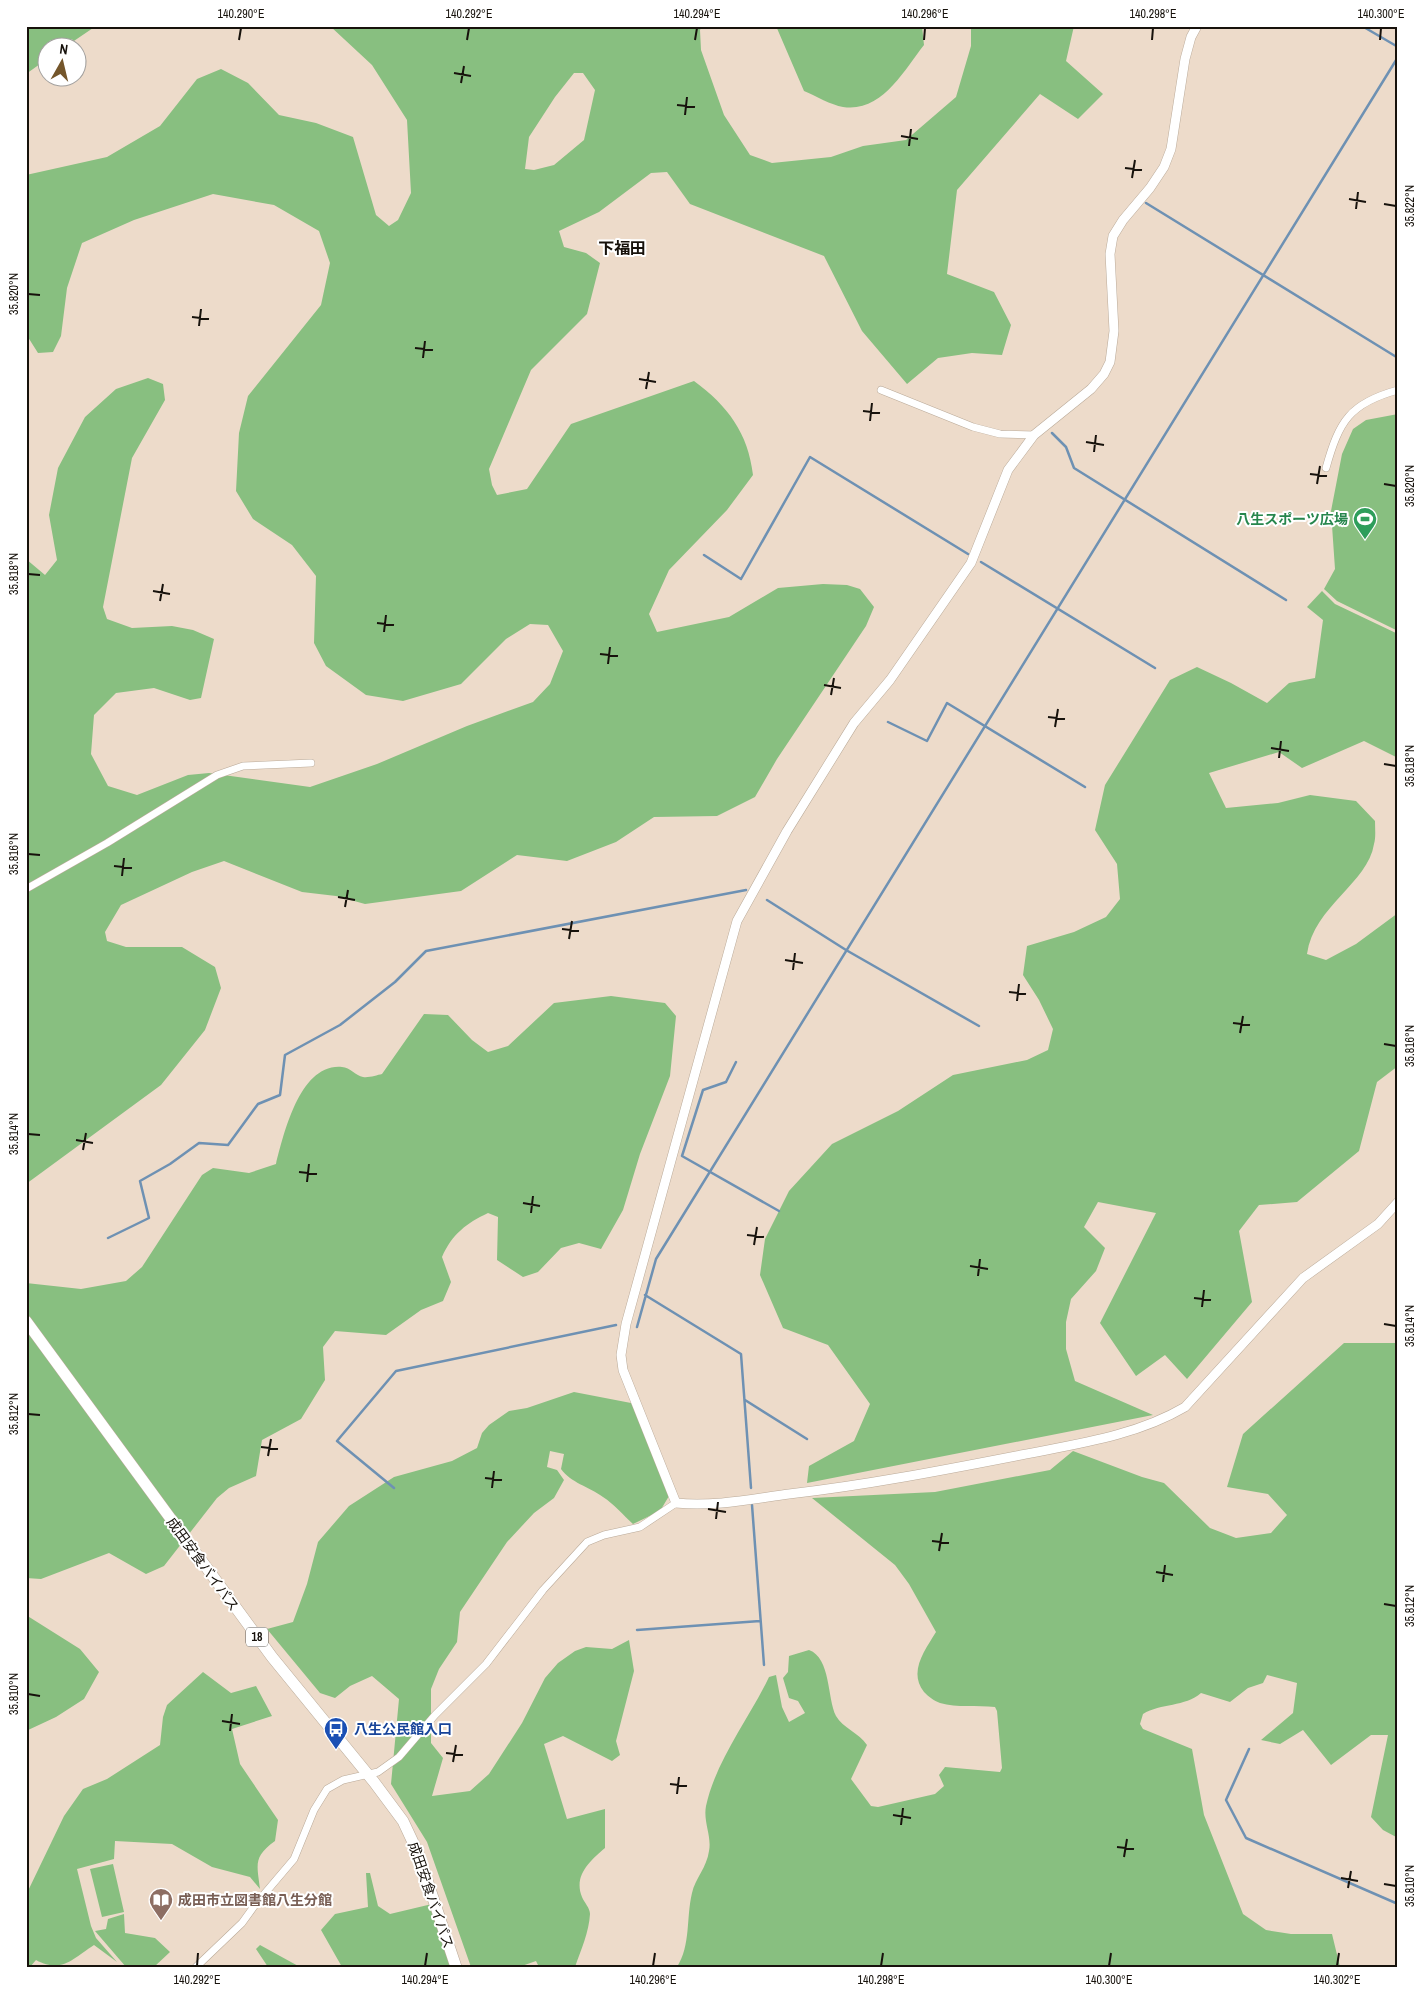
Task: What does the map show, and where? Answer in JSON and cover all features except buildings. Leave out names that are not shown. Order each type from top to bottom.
[{"type":"main road","name":"成田安食バイパス","points":[[26,1321],[254,1634],[393,1805],[412,1839],[456,1967]]},
{"type":"street","points":[[676,1503],[623,1370],[622,1344],[737,921],[788,831],[849,731],[890,680],[972,563],[1008,470],[1034,435],[1091,389],[1104,374],[1110,362],[1114,331],[1110,254],[1113,236],[1122,220],[1150,188],[1164,167],[1171,149],[1185,59],[1191,37],[1197,26]]},
{"type":"street","points":[[881,390],[973,427],[1000,434],[1034,435]]},
{"type":"street","points":[[1326,468],[1338,432],[1349,414],[1370,399],[1398,390]]},
{"type":"street","points":[[26,889],[107,843],[217,775],[243,766],[311,763]]},
{"type":"street","points":[[196,1967],[242,1923],[294,1859],[314,1810],[327,1790],[343,1780],[366,1773],[378,1772],[399,1757],[435,1715],[486,1664],[543,1590],[587,1542],[604,1535],[640,1527],[676,1503],[716,1503],[868,1484],[1039,1451],[1130,1430],[1160,1420],[1184,1407],[1303,1278],[1378,1224],[1398,1202]]},
{"type":"green space","points":[[26,26],[96,26],[78,38],[38,38],[38,65],[26,74]]},
{"type":"green space","points":[[330,26],[702,26],[700,30],[701,50],[724,115],[750,155],[772,163],[831,157],[863,146],[906,140],[956,97],[971,46],[971,26],[1074,26],[1066,61],[1103,94],[1078,119],[1040,94],[957,190],[947,274],[994,292],[1011,325],[1002,355],[972,353],[938,358],[907,384],[862,331],[824,256],[690,204],[667,172],[651,173],[599,212],[559,231],[564,247],[586,253],[600,263],[587,314],[531,370],[489,469],[492,485],[497,495],[527,489],[571,424],[694,381],[717,400],[741,433],[753,475],[727,510],[669,570],[649,614],[657,632],[729,617],[778,588],[823,584],[847,585],[860,589],[874,607],[866,626],[777,759],[755,797],[717,816],[654,817],[616,842],[567,861],[517,855],[461,891],[365,904],[336,896],[302,892],[224,861],[192,872],[121,905],[105,932],[107,941],[126,947],[182,947],[215,967],[221,988],[205,1030],[161,1085],[26,1184],[26,559],[45,575],[57,560],[49,515],[58,468],[85,417],[116,389],[148,378],[163,384],[165,400],[132,458],[103,607],[107,619],[132,628],[172,626],[193,630],[214,639],[201,698],[190,700],[154,688],[116,693],[94,715],[91,754],[108,786],[137,795],[188,775],[209,773],[310,787],[377,764],[467,726],[533,702],[550,684],[563,651],[548,625],[530,624],[506,639],[461,684],[403,701],[366,695],[326,666],[314,643],[316,576],[292,545],[253,519],[236,491],[239,433],[248,396],[321,305],[330,263],[319,231],[274,205],[213,194],[134,220],[82,243],[67,288],[61,336],[53,352],[38,353],[26,334],[26,175],[107,157],[160,126],[197,79],[221,69],[248,83],[279,115],[316,123],[353,137],[376,215],[389,226],[398,220],[411,193],[407,120],[372,65]],"holes":[[[574,73],[583,73],[595,90],[584,140],[554,165],[534,170],[525,169],[529,137],[555,97]]]},
{"type":"green space","points":[[776,26],[922,26],[924,45],[891,88],[880,97],[857,107],[843,107],[804,91]]},
{"type":"green space","name":"八生スポーツ広場","points":[[1398,414],[1398,631],[1337,601],[1324,589],[1335,569],[1331,511],[1342,454],[1353,429],[1366,420]]},
{"type":"green space","points":[[1322,591],[1335,604],[1398,634],[1398,758],[1364,741],[1302,768],[1279,752],[1209,773],[1226,808],[1278,803],[1310,795],[1356,801],[1375,821],[1375,841],[1370,858],[1362,871],[1320,922],[1312,937],[1307,954],[1326,960],[1356,944],[1398,913],[1398,1066],[1377,1082],[1359,1151],[1297,1202],[1259,1205],[1239,1231],[1252,1302],[1187,1379],[1165,1355],[1136,1376],[1100,1323],[1156,1213],[1098,1202],[1084,1227],[1105,1248],[1096,1271],[1071,1299],[1066,1322],[1066,1349],[1075,1381],[1153,1415],[807,1483],[809,1466],[854,1441],[870,1404],[828,1345],[783,1328],[760,1275],[765,1239],[789,1191],[832,1144],[898,1111],[953,1075],[1027,1060],[1048,1050],[1053,1029],[1039,1000],[1023,975],[1027,946],[1074,932],[1106,917],[1120,899],[1117,864],[1095,830],[1105,785],[1170,680],[1197,667],[1267,703],[1289,683],[1315,678],[1323,620],[1307,607]]},
{"type":"green space","points":[[611,996],[665,1003],[676,1016],[670,1076],[640,1154],[623,1210],[601,1249],[579,1243],[561,1248],[538,1272],[523,1277],[497,1260],[498,1217],[488,1213],[480,1217],[455,1236],[442,1257],[451,1282],[443,1301],[421,1310],[386,1335],[335,1331],[323,1347],[325,1380],[301,1419],[262,1440],[256,1476],[229,1488],[217,1498],[164,1566],[146,1574],[109,1553],[41,1579],[26,1578],[26,1283],[81,1289],[126,1281],[142,1267],[202,1175],[213,1168],[249,1173],[276,1164],[296,1102],[315,1076],[327,1069],[342,1067],[348,1068],[363,1077],[382,1074],[424,1014],[448,1015],[472,1040],[488,1052],[508,1046],[554,1003]]},
{"type":"green space","points":[[1344,1343],[1398,1343],[1398,1838],[1383,1830],[1371,1817],[1388,1735],[1371,1735],[1331,1765],[1303,1730],[1280,1744],[1261,1740],[1293,1713],[1297,1683],[1267,1675],[1263,1683],[1248,1688],[1230,1702],[1201,1693],[1188,1701],[1157,1708],[1143,1714],[1140,1724],[1143,1729],[1192,1749],[1204,1815],[1243,1914],[1266,1930],[1291,1934],[1332,1934],[1340,1967],[677,1967],[686,1941],[692,1893],[708,1857],[710,1845],[705,1812],[706,1806],[717,1772],[725,1756],[769,1677],[776,1675],[782,1707],[789,1722],[805,1713],[798,1701],[789,1698],[783,1678],[788,1672],[789,1656],[809,1650],[816,1654],[825,1670],[836,1716],[867,1745],[851,1779],[871,1806],[878,1807],[935,1794],[944,1786],[939,1775],[945,1767],[1000,1772],[1002,1768],[997,1711],[995,1707],[940,1703],[926,1694],[919,1684],[918,1669],[920,1661],[936,1632],[909,1584],[895,1565],[812,1498],[935,1492],[1050,1470],[1073,1451],[1142,1477],[1164,1483],[1210,1528],[1236,1538],[1271,1533],[1287,1515],[1268,1494],[1227,1487],[1243,1434]]},
{"type":"green space","points":[[574,1392],[631,1403],[643,1425],[669,1496],[660,1511],[633,1524],[607,1500],[565,1474],[561,1469],[564,1454],[550,1451],[547,1467],[557,1470],[564,1480],[554,1498],[534,1513],[507,1542],[460,1612],[457,1642],[439,1669],[431,1689],[431,1743],[443,1758],[432,1796],[470,1791],[489,1774],[522,1723],[545,1678],[558,1663],[575,1651],[586,1647],[612,1649],[629,1640],[634,1671],[616,1741],[620,1755],[612,1761],[563,1736],[544,1744],[567,1819],[605,1809],[605,1848],[589,1863],[580,1882],[582,1897],[590,1914],[586,1934],[575,1967],[539,1967],[536,1961],[519,1967],[471,1967],[427,1842],[391,1784],[399,1699],[372,1676],[350,1686],[335,1698],[320,1693],[267,1629],[293,1622],[307,1584],[318,1542],[349,1506],[394,1477],[452,1461],[477,1448],[482,1433],[489,1425],[509,1411],[527,1408]]},
{"type":"green space","points":[[26,1615],[80,1649],[99,1672],[84,1699],[56,1717],[26,1731]]},
{"type":"green space","points":[[203,1672],[231,1693],[256,1686],[272,1716],[232,1729],[240,1764],[278,1820],[275,1841],[263,1852],[258,1862],[260,1889],[250,1877],[212,1867],[172,1844],[115,1841],[114,1859],[77,1869],[91,1926],[96,1938],[117,1962],[94,1945],[73,1960],[60,1965],[53,1966],[36,1960],[30,1967],[26,1967],[26,1895],[64,1816],[83,1789],[107,1779],[160,1745],[163,1717],[167,1705]]},
{"type":"green space","points":[[113,1864],[124,1912],[102,1917],[90,1869]]},
{"type":"green space","points":[[366,1873],[370,1873],[378,1906],[390,1914],[432,1904],[450,1967],[342,1967],[321,1930],[335,1914],[368,1907]]},
{"type":"green space","points":[[124,1914],[125,1933],[155,1938],[170,1952],[154,1967],[126,1967],[95,1931],[106,1929],[108,1919]]},
{"type":"green space","points":[[260,1945],[300,1967],[268,1967],[256,1949]]},
{"type":"waterway","points":[[1362,26],[1398,47]]},
{"type":"waterway","points":[[637,1327],[656,1259],[1398,57]]},
{"type":"waterway","points":[[1146,203],[1398,358]]},
{"type":"waterway","points":[[1052,433],[1066,447],[1074,468],[1286,600]]},
{"type":"waterway","points":[[704,555],[741,579],[810,457],[968,554]]},
{"type":"waterway","points":[[981,562],[1155,668]]},
{"type":"waterway","points":[[888,722],[927,741],[947,703],[1085,787]]},
{"type":"waterway","points":[[108,1238],[149,1218],[140,1181],[170,1164],[199,1143],[228,1145],[258,1104],[280,1095],[285,1055],[340,1025],[395,982],[426,951],[746,890]]},
{"type":"waterway","points":[[767,900],[846,950],[979,1026]]},
{"type":"waterway","points":[[736,1062],[726,1082],[703,1090],[682,1156],[779,1211]]},
{"type":"waterway","points":[[645,1295],[741,1354],[751,1488]]},
{"type":"waterway","points":[[394,1488],[337,1441],[396,1371],[616,1325]]},
{"type":"waterway","points":[[745,1400],[807,1439]]},
{"type":"waterway","points":[[752,1505],[764,1665]]},
{"type":"waterway","points":[[637,1630],[760,1621]]},
{"type":"waterway","points":[[1249,1749],[1226,1800],[1246,1838],[1398,1904]]},
{"type":"place","name":"八生スポーツ広場","points":[[1365,540]]},
{"type":"place","name":"八生公民館入口","points":[[336,1750]]},
{"type":"place","name":"成田市立図書館八生分館","points":[[161,1921]]},
{"type":"district","name":"下福田","points":[[622,248]]}]
